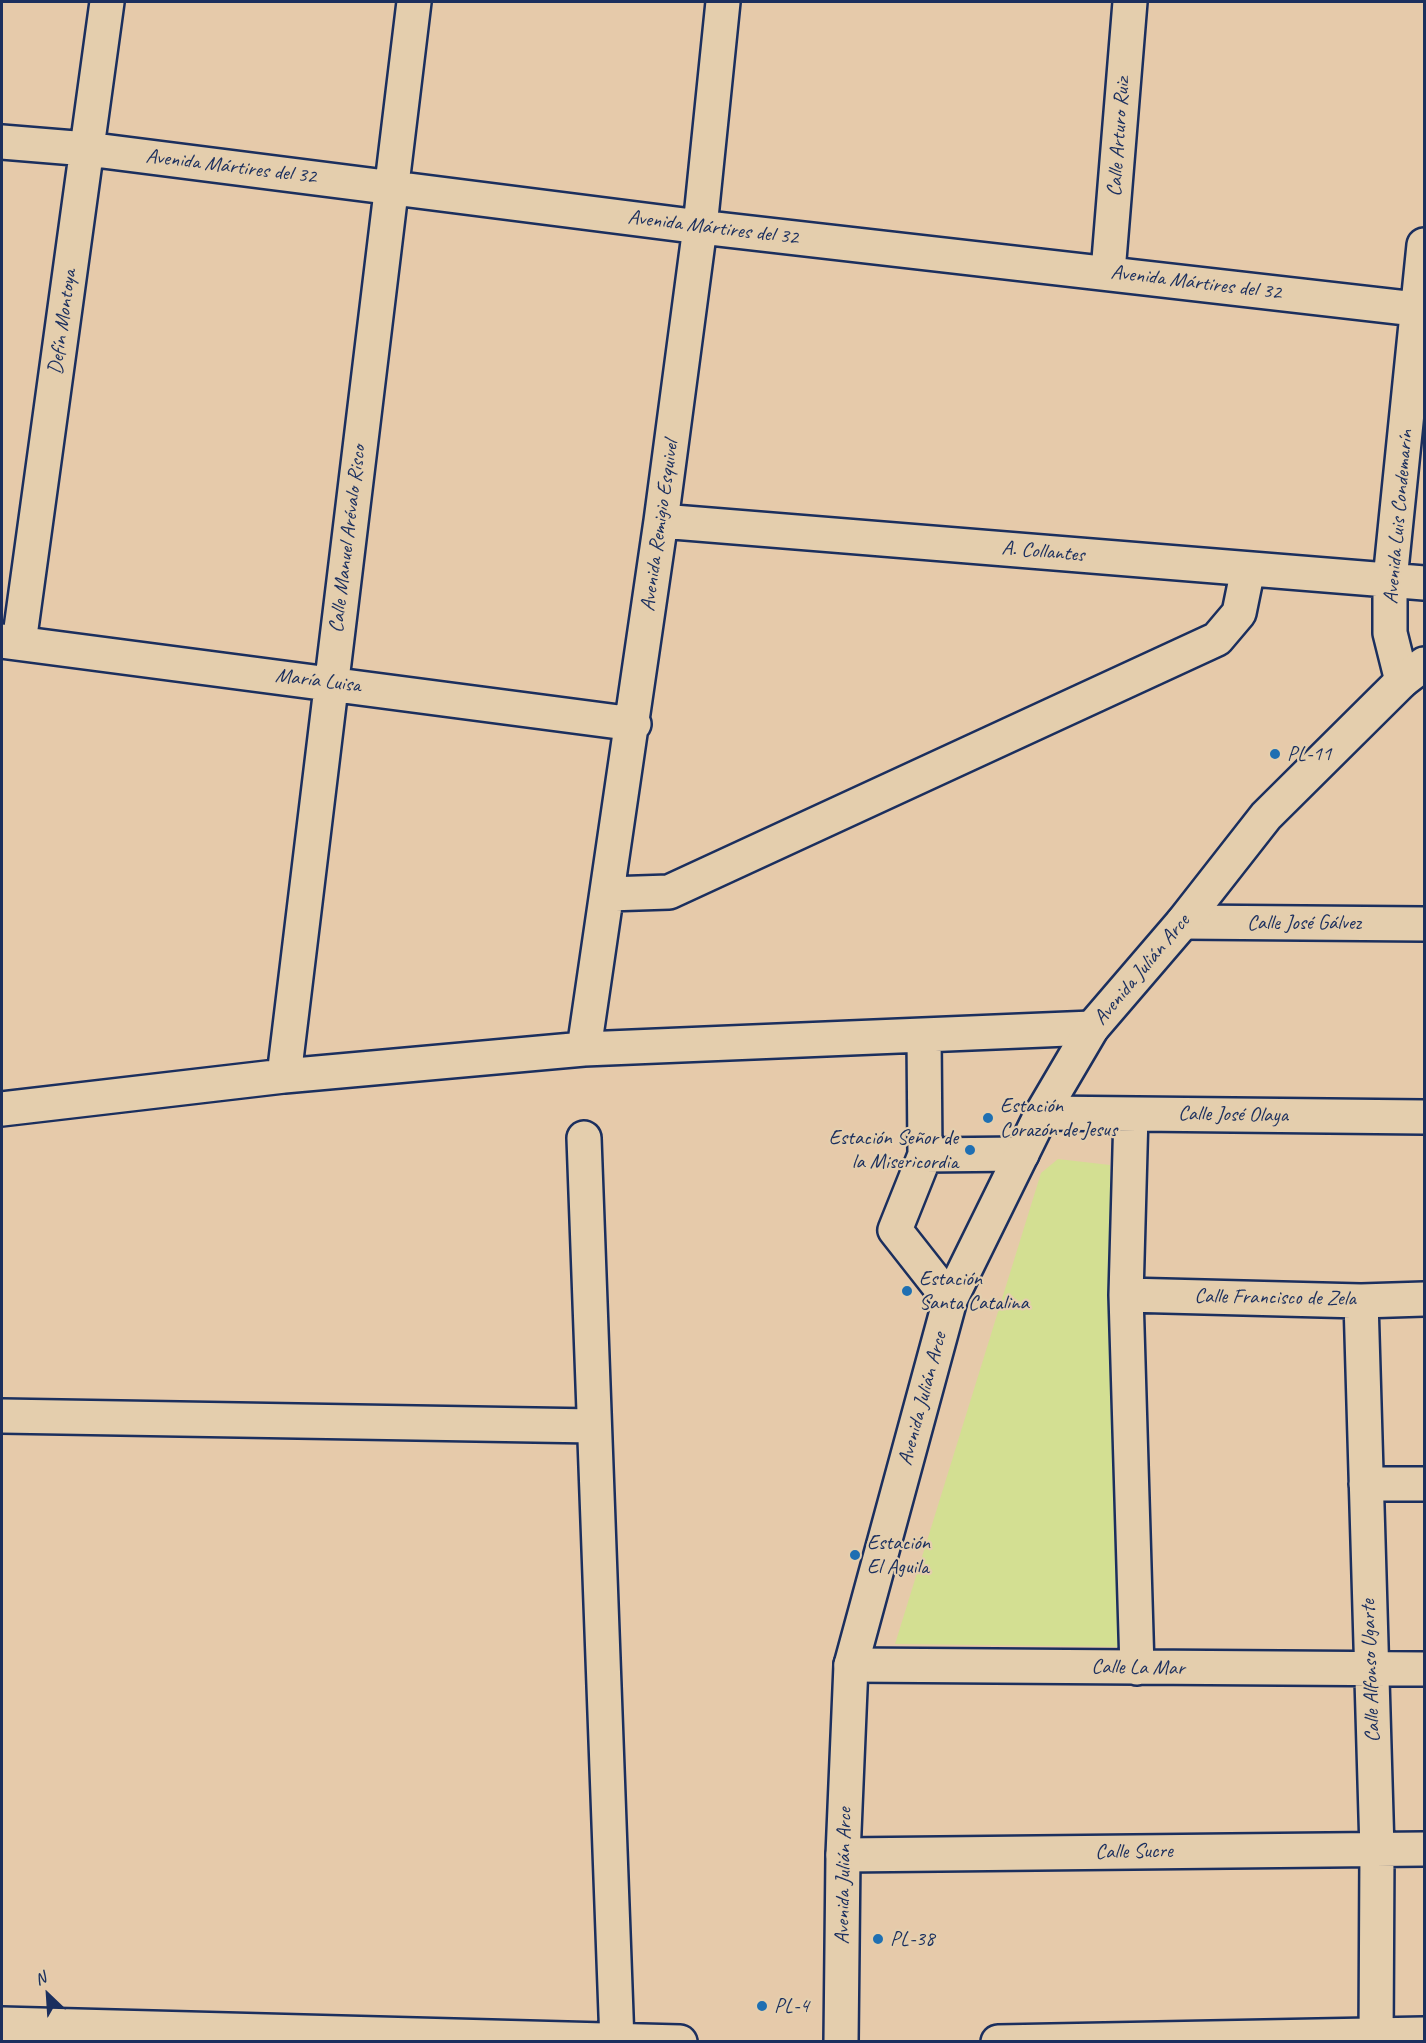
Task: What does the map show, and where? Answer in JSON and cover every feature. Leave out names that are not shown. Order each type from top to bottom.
[{"type":"street","name":"Defín Montoya","points":[[10,641],[87,149],[107,2]]},
{"type":"street","name":"Calle Manuel Arévalo Risco","points":[[284,1076],[414,2]]},
{"type":"street","name":"Avenida Remigio Esquivel","points":[[584,1049],[634,724],[662,521],[700,227],[723,2]]},
{"type":"street","name":"Calle Arturo Ruiz","points":[[1108,272],[1130,2]]},
{"type":"street","name":"Avenida Mártires del 32","points":[[2,142],[87,149],[700,227],[1421,309]]},
{"type":"street","name":"Avenida Luis Condemarín","points":[[1413,673],[1390,633],[1390,580],[1421,309],[1425,245]]},
{"type":"street","name":"A. Collantes","points":[[662,521],[1425,583]]},
{"type":"street","points":[[608,894],[669,892],[1217,639],[1239,613],[1248,569]]},
{"type":"street","name":"María Luisa","points":[[10,641],[634,724]]},
{"type":"street","name":"Avenida Julián Arce","points":[[841,2042],[843,1855],[851,1665],[950,1300],[1042,1113],[1092,1028],[1184,922],[1266,816],[1413,673]]},
{"type":"street","name":"Calle José Gálvez","points":[[1184,922],[1425,924]]},
{"type":"street","points":[[2,1109],[284,1076],[584,1049],[1092,1028]]},
{"type":"street","points":[[924,1035],[925,1155],[895,1230],[950,1300]]},
{"type":"street","name":"Calle José Olaya","points":[[1042,1113],[1425,1117]]},
{"type":"street","points":[[1131,1114],[1126,1294],[1137,1668]]},
{"type":"street","points":[[584,1137],[617,2041]]},
{"type":"street","points":[[925,1155],[1022,1154]]},
{"type":"street","name":"Calle Francisco de Zela","points":[[1126,1294],[1361,1301],[1425,1299]]},
{"type":"street","name":"Calle Alfonso Ugarte","points":[[1361,1301],[1377,1850],[1376,2039]]},
{"type":"street","points":[[2,1416],[594,1426]]},
{"type":"street","points":[[1366,1484],[1425,1484]]},
{"type":"street","name":"Calle La Mar","points":[[851,1665],[1425,1669]]},
{"type":"street","name":"Calle Sucre","points":[[843,1855],[1425,1849]]},
{"type":"street","points":[[2,2024],[680,2042]]},
{"type":"street","points":[[998,2042],[1376,2039],[1425,2034]]},
{"type":"green space","points":[[1058,1159],[1110,1165],[1124,1647],[895,1644],[1041,1173]]},
{"type":"place","name":"PL-11","points":[[1275,754]]},
{"type":"place","name":"Estación Corazón de Jesus","points":[[988,1118]]},
{"type":"place","name":"Estación Señor de la Misericordia","points":[[970,1150]]},
{"type":"place","name":"Estación Santa Catalina","points":[[907,1291]]},
{"type":"place","name":"Estación El Aguila","points":[[855,1555]]},
{"type":"place","name":"PL-38","points":[[878,1939]]},
{"type":"place","name":"PL-4","points":[[762,2006]]}]
